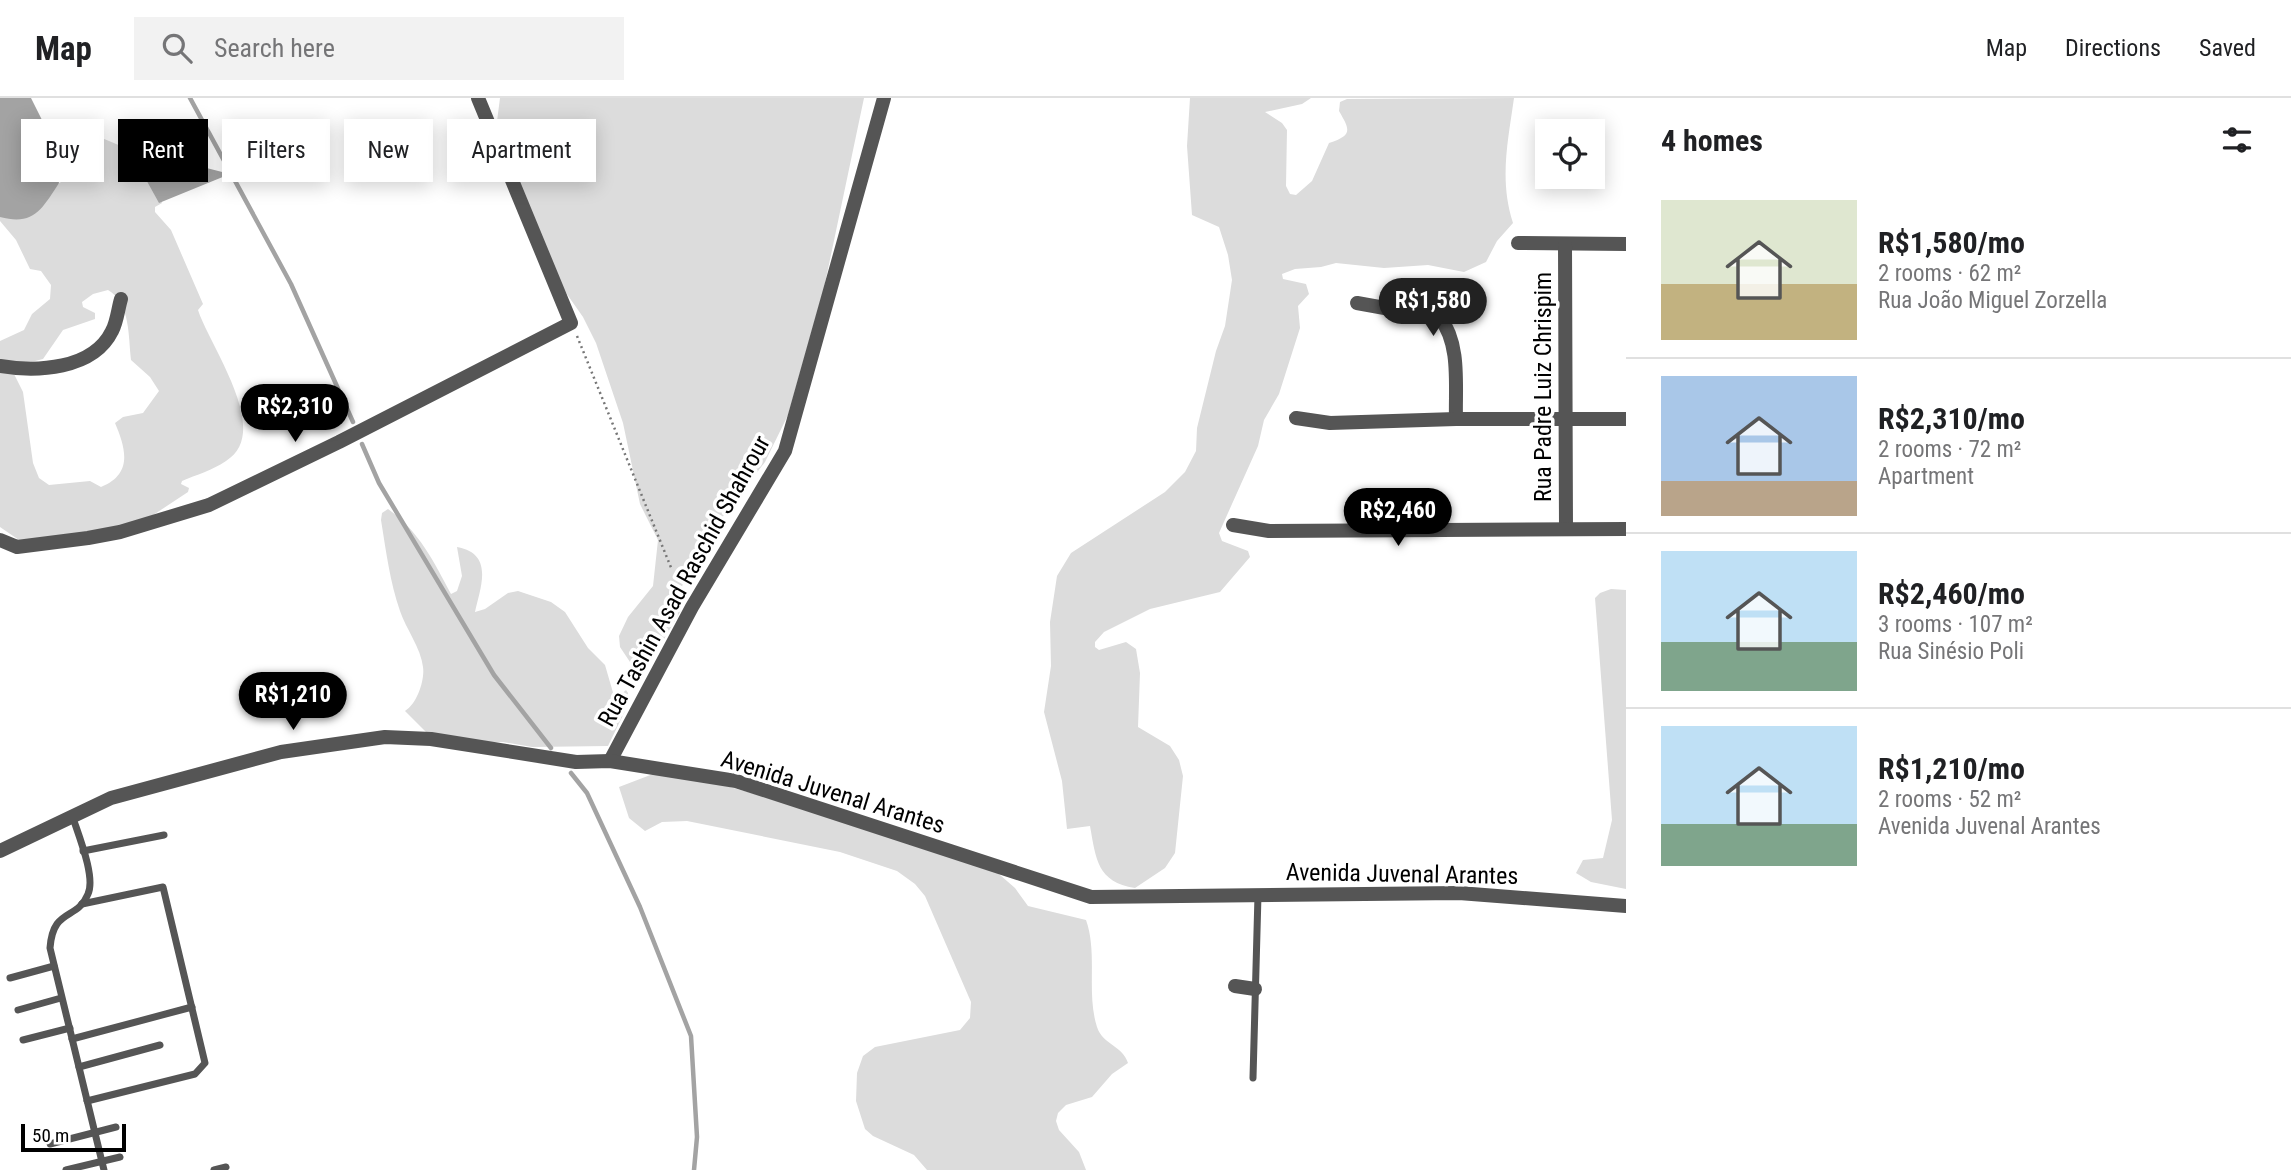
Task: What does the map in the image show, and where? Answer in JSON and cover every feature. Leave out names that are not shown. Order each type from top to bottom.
[{"type":"street","points":[[0,540],[17,547],[88,538],[120,532],[209,505],[340,442],[571,323],[478,98]]},
{"type":"street","name":"Rua Tashin Asad Raschid Shahrour","points":[[611,761],[692,607],[785,451],[884,98]]},
{"type":"street","points":[[1518,243],[1626,244]]},
{"type":"street","name":"Rua Padre Luiz Chrispim","points":[[1565,245],[1566,528]]},
{"type":"street","points":[[0,366],[19,369],[54,367],[86,356],[100,348],[113,331],[121,299]]},
{"type":"street","points":[[1357,303],[1440,318],[1450,333],[1453,346],[1456,419]]},
{"type":"street","points":[[1296,418],[1330,423],[1456,419],[1626,419]]},
{"type":"street","points":[[1233,525],[1269,531],[1626,529]]},
{"type":"street","name":"Avenida Juvenal Arantes","points":[[0,851],[111,797],[281,752],[386,737],[431,739],[563,760],[611,761],[736,781],[1091,897],[1459,893],[1626,906]]},
{"type":"street","points":[[1235,986],[1255,989]]},
{"type":"lane","points":[[72,815],[90,878],[89,893],[82,904]]},
{"type":"lane","points":[[83,851],[164,835]]},
{"type":"lane","points":[[88,1101],[195,1074],[205,1063],[163,887],[82,904],[60,918],[51,930],[50,948],[61,998],[104,1170]]},
{"type":"lane","points":[[1253,1078],[1258,895]]},
{"type":"lane","points":[[10,978],[54,966]]},
{"type":"lane","points":[[18,1010],[61,998]]},
{"type":"lane","points":[[72,1039],[192,1007]]},
{"type":"lane","points":[[23,1040],[70,1028]]},
{"type":"lane","points":[[79,1067],[160,1045]]},
{"type":"lane","points":[[50,1144],[116,1126]]},
{"type":"lane","points":[[66,1170],[120,1157]]},
{"type":"lane","points":[[214,1170],[226,1167]]},
{"type":"path","points":[[571,323],[672,570]]},
{"type":"shaded area","points":[[0,98],[31,98],[42,119],[21,119],[21,182],[59,183],[36,213],[21,219],[0,217]]},
{"type":"shaded area","points":[[500,98],[864,98],[824,288],[788,415],[765,462],[701,545],[684,579],[682,587],[685,598],[680,612],[654,656],[638,674],[620,647],[619,636],[628,617],[653,586],[658,540],[640,504],[623,423],[596,343],[583,317],[545,263],[515,182],[596,182],[596,119],[497,119]]},
{"type":"shaded area","points":[[1190,98],[1311,98],[1302,104],[1265,112],[1282,123],[1287,130],[1286,186],[1290,194],[1296,195],[1312,181],[1329,143],[1346,134],[1347,127],[1339,111],[1340,102],[1347,99],[1514,98],[1507,145],[1506,176],[1506,191],[1513,223],[1497,241],[1486,262],[1464,272],[1428,265],[1384,268],[1336,263],[1295,269],[1282,274],[1283,279],[1306,284],[1309,294],[1298,306],[1300,328],[1279,394],[1264,420],[1258,446],[1219,533],[1222,541],[1248,551],[1250,557],[1220,592],[1150,609],[1104,632],[1095,642],[1095,647],[1099,650],[1126,642],[1136,649],[1140,673],[1138,727],[1170,746],[1179,760],[1183,776],[1175,853],[1165,868],[1135,888],[1113,880],[1100,867],[1090,826],[1067,829],[1062,781],[1044,712],[1051,666],[1050,622],[1057,576],[1071,553],[1165,492],[1185,472],[1196,451],[1197,428],[1225,326],[1232,280],[1219,227],[1192,215],[1187,146]]},
{"type":"shaded area","points":[[104,139],[118,145],[118,182],[157,182],[162,203],[155,207],[155,212],[171,230],[203,304],[198,310],[234,388],[241,410],[243,430],[239,448],[226,461],[182,481],[181,484],[189,488],[188,492],[129,531],[19,540],[0,527],[0,341],[24,330],[32,314],[50,299],[51,285],[41,271],[30,269],[16,240],[0,221],[0,188],[55,186],[61,182],[104,182]],"holes":[[[108,290],[121,304],[127,322],[131,360],[150,377],[159,391],[143,413],[123,417],[115,423],[122,442],[124,460],[118,475],[111,482],[101,487],[90,481],[49,485],[39,478],[33,463],[23,392],[14,374],[19,365],[43,359],[63,330],[95,319],[95,313],[83,307],[82,302],[93,294]]]},
{"type":"shaded area","points":[[208,168],[222,172],[222,177],[159,203],[147,182],[208,182]]},
{"type":"shaded area","points":[[388,509],[417,537],[451,594],[457,591],[462,576],[457,547],[477,557],[481,564],[482,583],[475,612],[485,609],[508,593],[518,591],[551,602],[565,612],[588,648],[605,665],[614,696],[618,697],[626,690],[628,693],[625,711],[608,746],[532,747],[503,742],[459,744],[429,735],[405,711],[419,691],[423,667],[400,611],[391,578],[381,520],[382,513]]},
{"type":"shaded area","points":[[1611,589],[1626,590],[1626,889],[1591,882],[1576,873],[1583,860],[1603,858],[1612,820],[1595,598]]},
{"type":"shaded area","points":[[672,771],[929,842],[992,868],[1015,888],[1028,906],[1086,920],[1091,946],[1092,1001],[1097,1027],[1128,1063],[1112,1074],[1092,1097],[1066,1105],[1058,1113],[1056,1121],[1059,1130],[1079,1152],[1086,1170],[927,1170],[914,1155],[873,1136],[865,1129],[856,1101],[857,1073],[863,1056],[875,1047],[960,1030],[970,1018],[971,1002],[925,896],[915,884],[897,871],[840,852],[687,821],[662,822],[645,831],[629,818],[619,787],[653,774]]},
{"type":"waterway","points":[[190,98],[291,284],[353,422]]},
{"type":"waterway","points":[[362,444],[379,483],[494,675],[551,748]]},
{"type":"waterway","points":[[571,773],[587,793],[640,907],[691,1036],[697,1137],[694,1170]]}]
